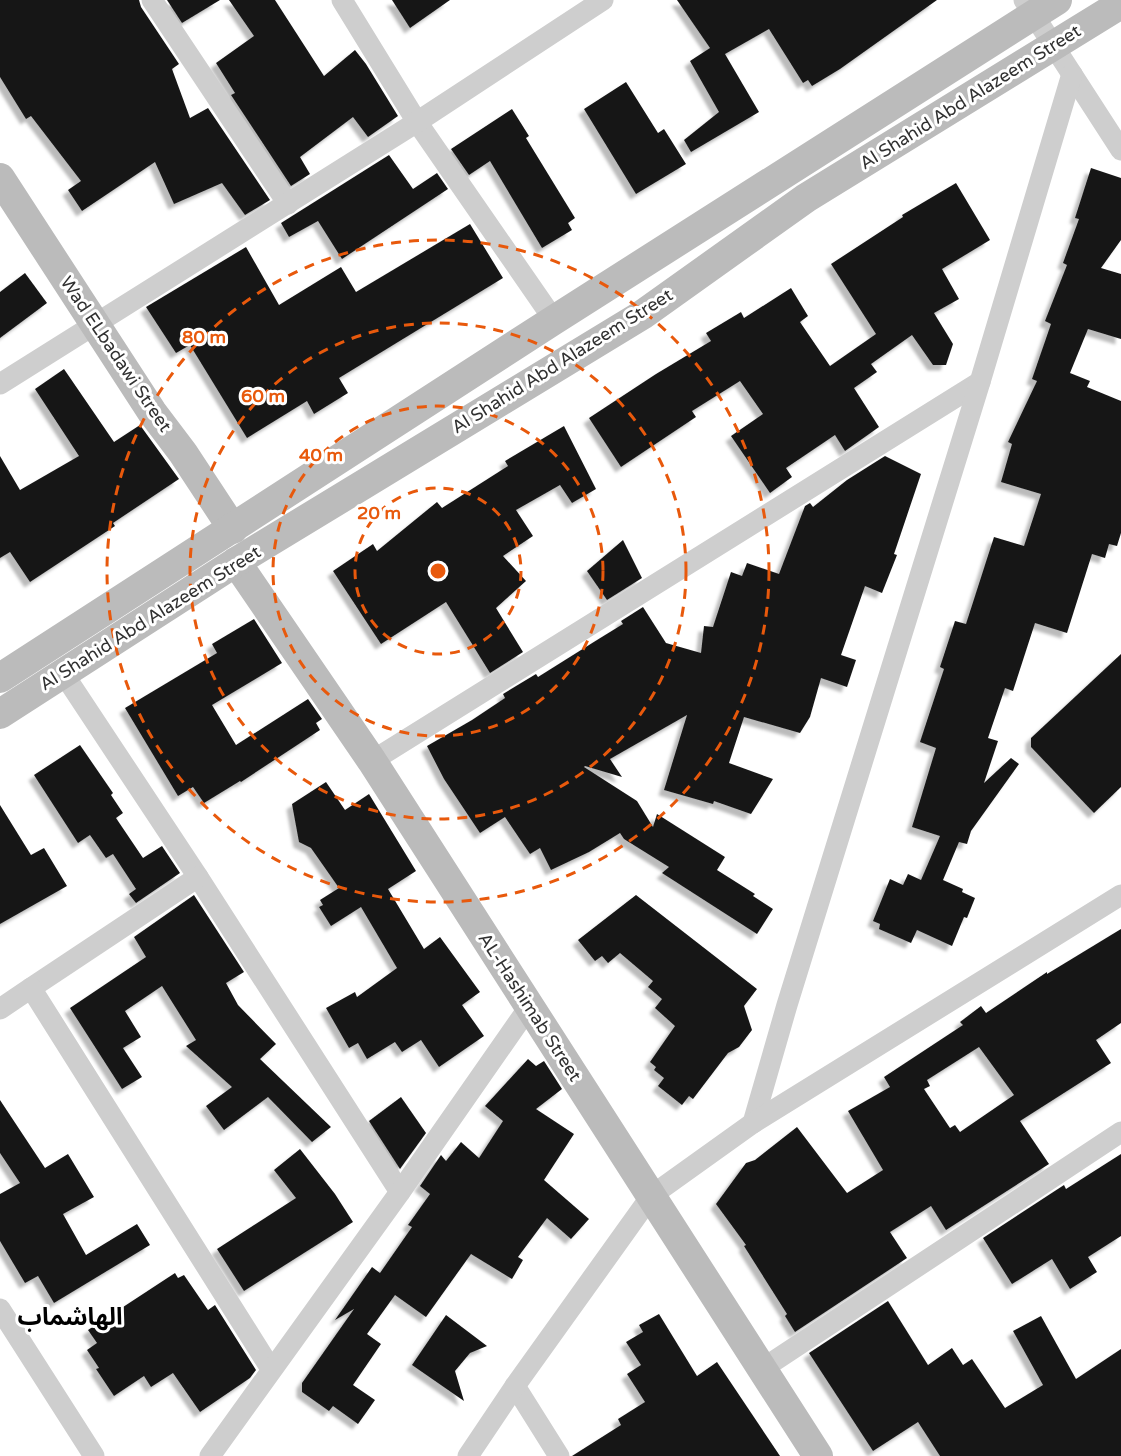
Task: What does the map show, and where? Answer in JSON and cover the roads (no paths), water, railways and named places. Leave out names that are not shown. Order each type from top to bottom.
[{"type":"main road","name":"Al Shahid Abd Alazeem Street","points":[[0,714],[236,562],[642,315],[806,198],[1121,4]]},
{"type":"main road","name":"Al Shahid Abd Alazeem Street","points":[[0,678],[624,277],[1038,5]]},
{"type":"main road","name":"Wad ELbadawi Street","points":[[0,178],[152,412],[183,453],[233,529]]},
{"type":"main road","points":[[624,277],[642,315]]},
{"type":"main road","name":"AL-Hashimab Street","points":[[236,562],[372,761],[818,1456]]},
{"type":"street","points":[[152,0],[288,204]]},
{"type":"street","points":[[342,0],[417,122],[554,320]]},
{"type":"street","points":[[0,384],[417,122],[597,2]]},
{"type":"street","points":[[1038,5],[1052,46],[1121,150]]},
{"type":"street","points":[[753,1123],[787,1005],[980,382],[1072,74]]},
{"type":"street","points":[[372,761],[980,382]]},
{"type":"street","points":[[63,673],[198,877],[400,1192]]},
{"type":"street","points":[[0,1009],[198,877]]},
{"type":"street","points":[[468,1456],[515,1386],[651,1196],[753,1123],[1121,895]]},
{"type":"street","points":[[31,988],[271,1369]]},
{"type":"street","points":[[210,1456],[400,1192],[529,1007]]},
{"type":"street","points":[[762,1369],[1121,1132]]},
{"type":"street","points":[[0,1309],[94,1456]]},
{"type":"street","points":[[515,1386],[559,1456]]},
{"type":"district","name":"الهاشماب","points":[[70,1317]]}]
